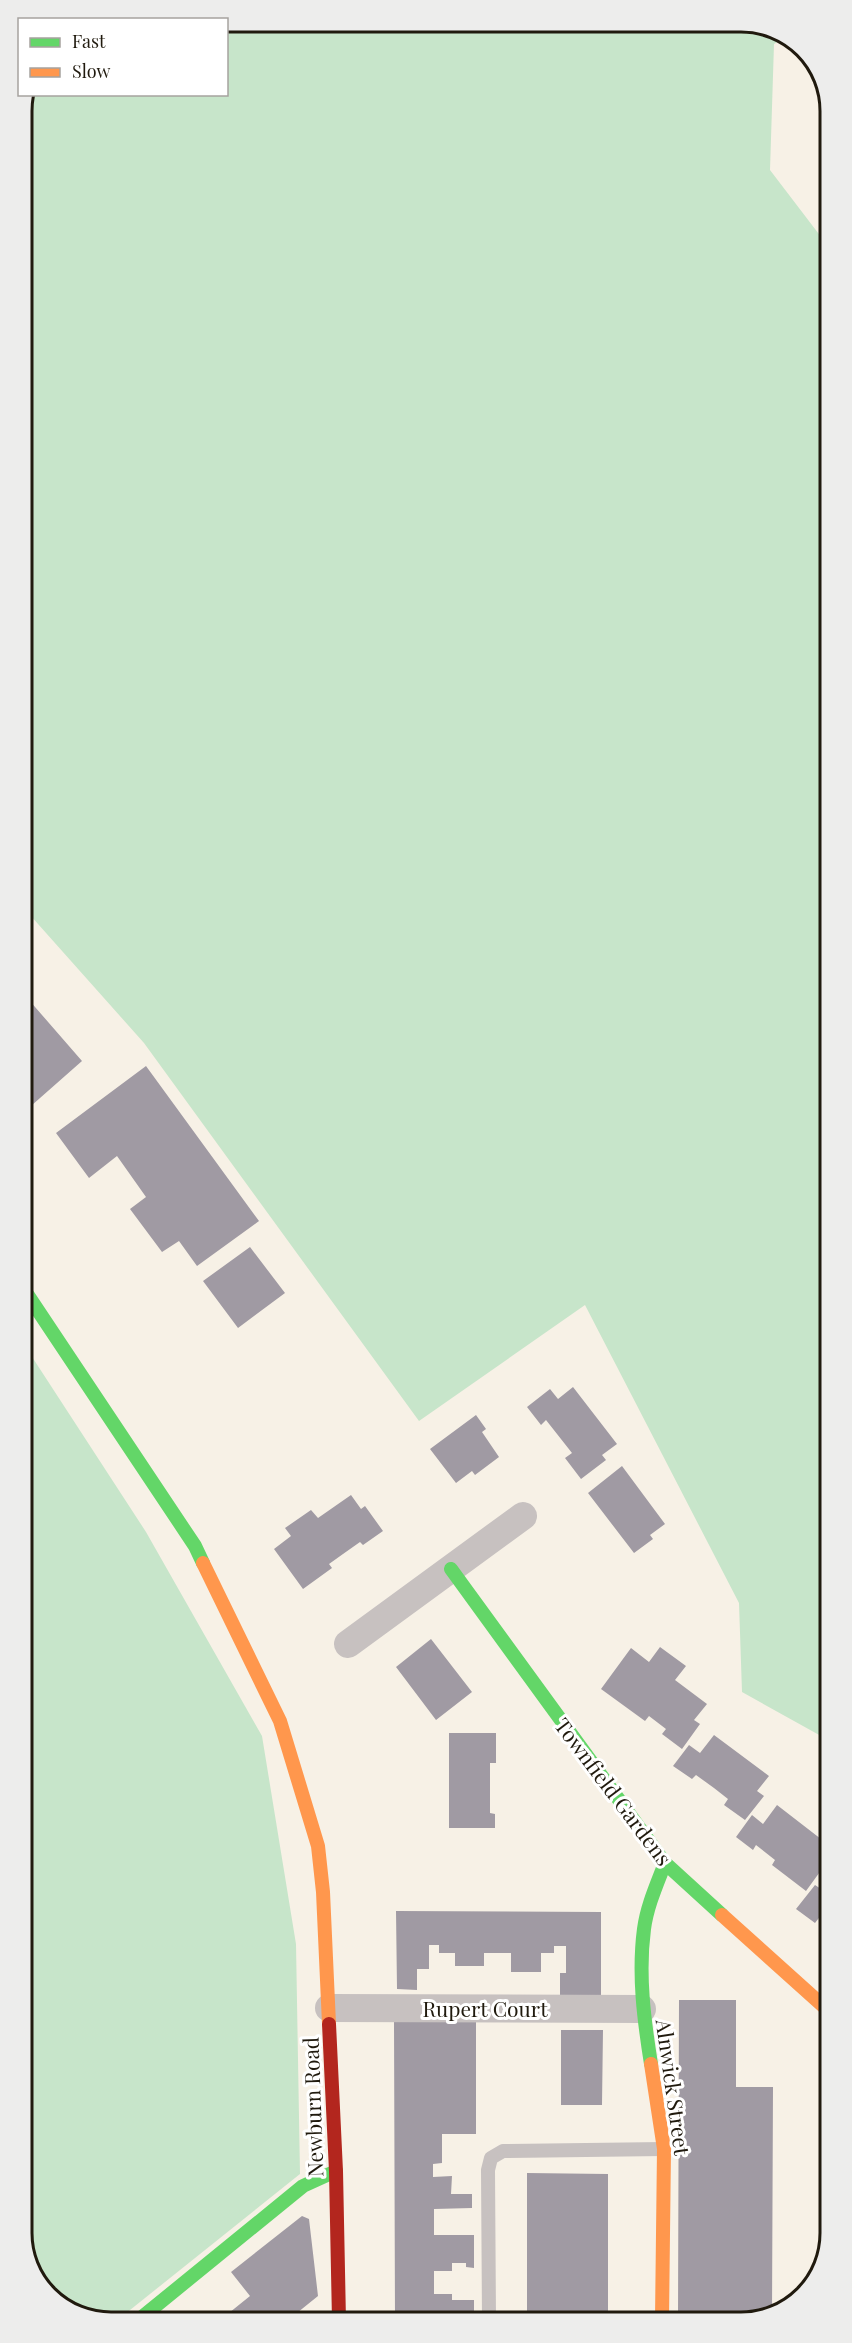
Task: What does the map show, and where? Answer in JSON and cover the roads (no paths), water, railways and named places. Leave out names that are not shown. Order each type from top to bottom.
[{"type":"street","name":"Newburn Road","points":[[31,1301],[195,1546],[280,1721],[318,1846],[324,1892],[336,2171],[339,2311]]},
{"type":"street","points":[[348,1644],[523,1516]]},
{"type":"street","name":"Townfield Gardens","points":[[451,1569],[665,1863],[820,2003]]},
{"type":"street","name":"Alnwick Street","points":[[662,2312],[664,2149],[642,2008],[644,1929],[653,1893],[665,1863]]},
{"type":"street","name":"Rupert Court","points":[[328,2008],[642,2008]]},
{"type":"street","points":[[149,2311],[303,2186],[336,2171]]},
{"type":"lane","points":[[489,2312],[488,2170],[491,2158],[503,2151],[664,2149]]}]
